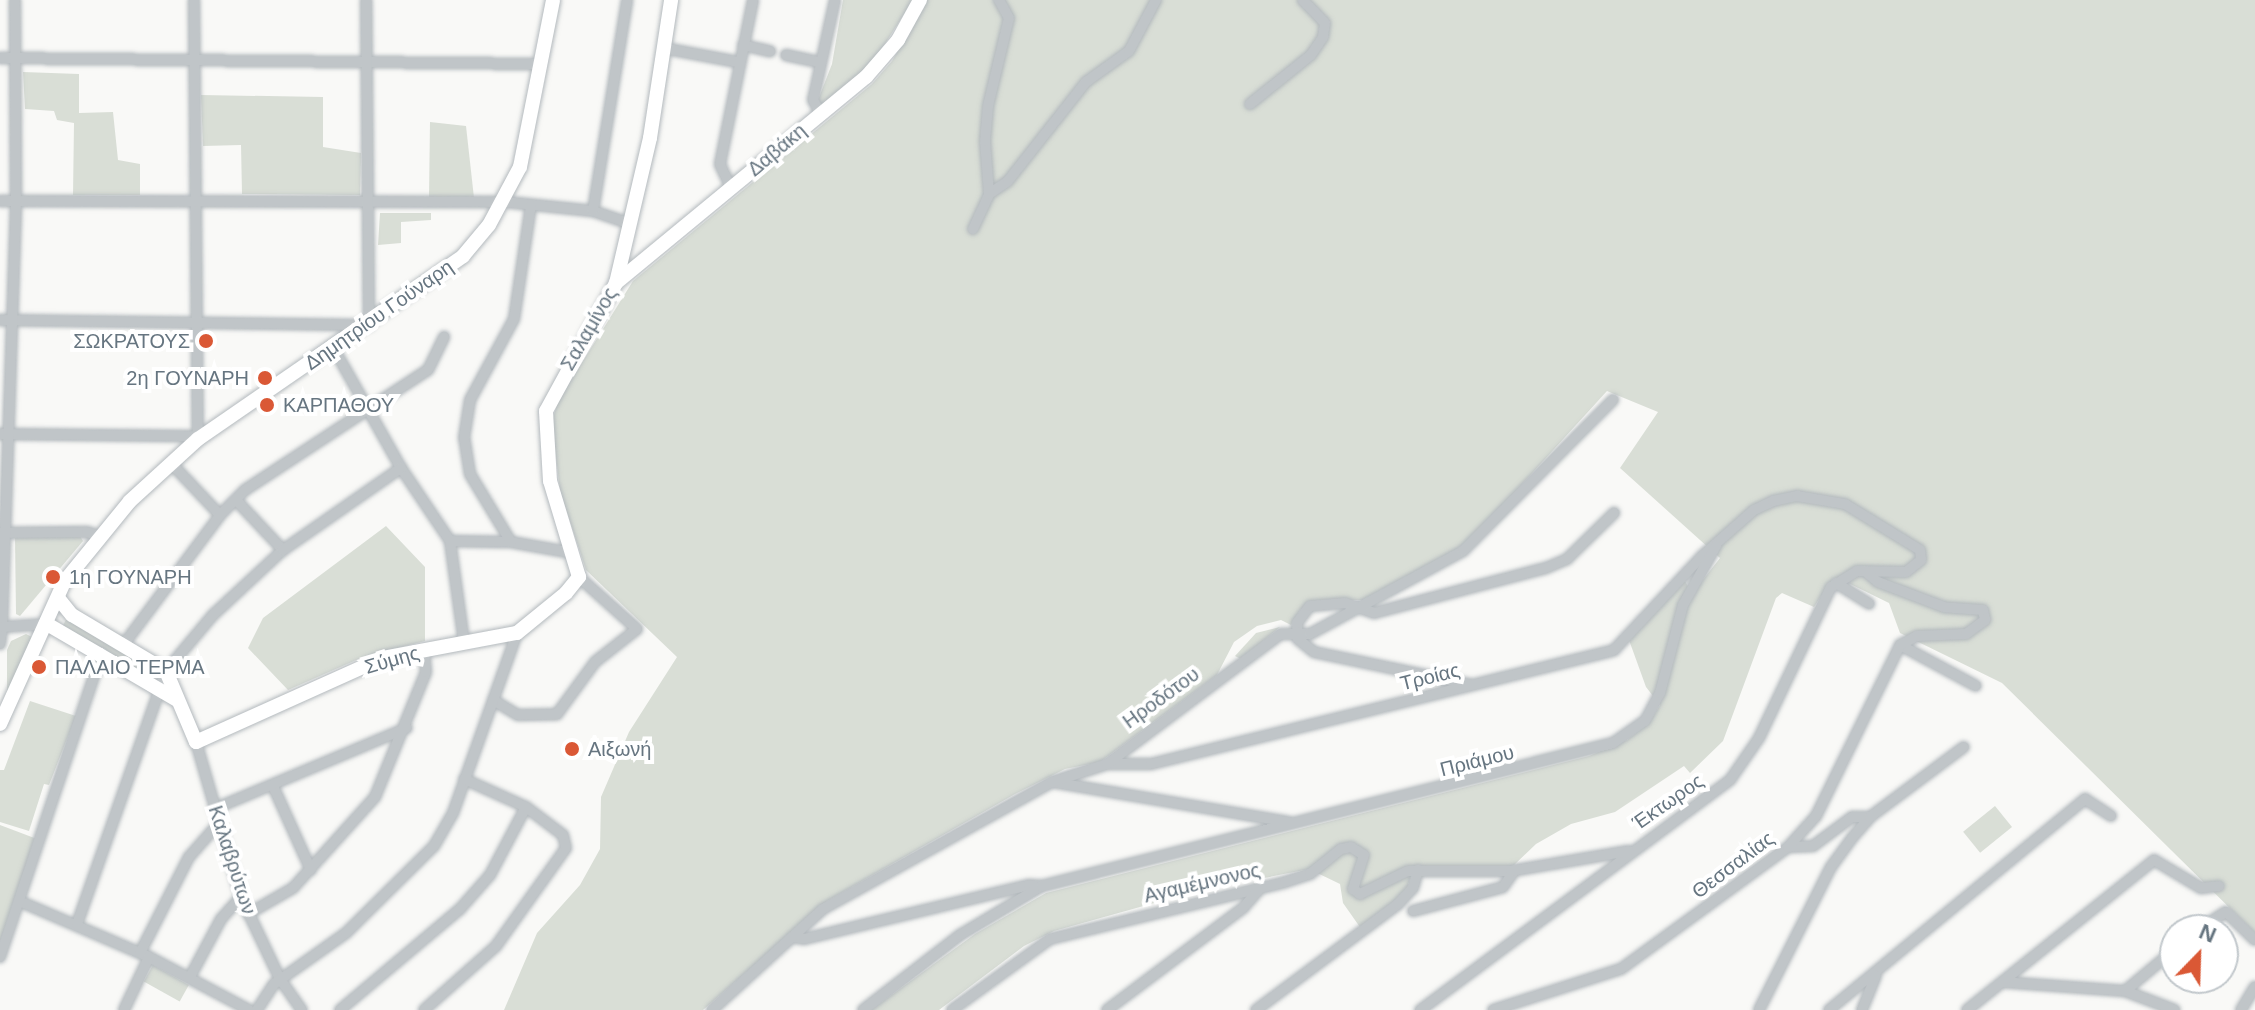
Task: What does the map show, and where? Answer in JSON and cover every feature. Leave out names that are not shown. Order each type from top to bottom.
[{"type":"street","points":[[0,644],[6,320],[16,201],[15,0]]},
{"type":"street","points":[[3,434],[198,437],[194,0]]},
{"type":"street","points":[[6,320],[369,325],[366,0]]},
{"type":"street","name":"Δημητρίου Γούναρη","points":[[0,724],[58,598],[99,536],[170,462],[198,437],[334,349],[463,256],[506,202],[523,155],[553,0]]},
{"type":"street","points":[[593,211],[627,0]]},
{"type":"street","name":"Σαλαμίνος","points":[[493,700],[518,715],[557,714],[595,662],[637,629],[579,577],[567,552],[550,481],[546,411],[616,283],[650,138],[671,0]]},
{"type":"street","points":[[731,188],[720,164],[738,62],[753,0]]},
{"type":"street","points":[[820,113],[813,100],[835,0]]},
{"type":"street","name":"Δαβάκη","points":[[616,283],[877,67],[920,0]]},
{"type":"street","points":[[973,229],[989,194],[985,141],[988,106],[1009,18],[999,0]]},
{"type":"street","points":[[989,194],[1008,181],[1086,82],[1129,51],[1156,0]]},
{"type":"street","points":[[1250,104],[1311,55],[1323,37],[1325,23],[1303,0]]},
{"type":"street","points":[[743,45],[770,51]]},
{"type":"street","points":[[663,48],[738,62]]},
{"type":"street","points":[[786,55],[820,62]]},
{"type":"street","points":[[0,58],[541,64]]},
{"type":"street","points":[[0,201],[506,202],[593,211],[631,224]]},
{"type":"street","points":[[511,542],[470,474],[464,438],[470,400],[514,319],[531,205]]},
{"type":"street","points":[[124,644],[220,515],[266,474],[428,370],[444,337]]},
{"type":"street","points":[[334,349],[401,468],[450,541],[464,642]]},
{"type":"street","name":"Ηροδότου","points":[[712,1010],[792,937],[844,897],[1052,782],[1107,764],[1281,634],[1297,635],[1359,610],[1463,551],[1613,400]]},
{"type":"street","points":[[170,462],[220,515]]},
{"type":"street","points":[[77,924],[166,671],[213,615],[283,550],[401,468]]},
{"type":"street","name":"Πριάμου","points":[[863,1010],[960,935],[1042,886],[1579,754],[1631,733],[1660,693],[1683,605],[1718,540],[1754,510],[1773,501],[1824,498],[1845,504],[1920,550],[1921,560],[1906,572],[1866,572]]},
{"type":"street","points":[[236,500],[283,550]]},
{"type":"street","points":[[1472,685],[1314,652],[1297,635],[1302,611],[1310,606],[1345,603],[1374,613],[1546,568],[1567,559],[1614,513]]},
{"type":"street","points":[[1,534],[87,532],[99,536]]},
{"type":"street","name":"Τροίας","points":[[1107,764],[1151,764],[1614,650],[1718,540]]},
{"type":"street","points":[[450,541],[511,542],[567,552]]},
{"type":"street","points":[[1869,604],[1836,583],[1848,573],[1866,572],[1878,582],[1932,603],[1976,607],[1985,614],[1980,628],[1966,634],[1917,636],[1900,645]]},
{"type":"street","points":[[257,1010],[280,979],[346,933],[412,872],[453,813],[517,633],[579,577]]},
{"type":"street","name":"Έκτωρος","points":[[1420,1010],[1630,850],[1704,801],[1744,764],[1836,583]]},
{"type":"street","points":[[58,598],[72,615],[166,671]]},
{"type":"street","points":[[2,627],[47,624]]},
{"type":"street","name":"Καλαβρύτων","points":[[47,624],[160,687],[179,702]]},
{"type":"street","name":"Σύμης","points":[[196,742],[383,658],[517,633]]},
{"type":"street","points":[[1900,645],[1976,686]]},
{"type":"street","name":"Θεσσαλίας","points":[[1493,1010],[1621,969],[1788,847],[1829,793],[1900,645]]},
{"type":"street","points":[[248,914],[293,888],[375,797],[407,728],[426,672],[424,650]]},
{"type":"street","points":[[0,957],[102,653]]},
{"type":"street","name":"Καλαβρύτων","points":[[166,671],[196,742],[241,897],[280,979],[302,1010]]},
{"type":"street","points":[[214,809],[407,728]]},
{"type":"street","points":[[1759,1010],[1831,867],[1870,817],[1964,747]]},
{"type":"street","points":[[424,1010],[496,946],[567,842],[526,807],[464,779]]},
{"type":"street","points":[[1052,782],[1296,823]]},
{"type":"street","points":[[273,786],[311,870]]},
{"type":"street","points":[[1829,1010],[1876,976],[2085,799],[2111,816]]},
{"type":"street","points":[[340,1010],[460,909],[490,875],[526,807]]},
{"type":"street","points":[[1788,847],[1813,846],[1852,817],[1863,813],[1870,817]]},
{"type":"street","points":[[124,1010],[144,955],[189,857],[218,824]]},
{"type":"street","name":"Αγαμέμνονος","points":[[952,1010],[1050,939],[1310,874],[1332,853],[1351,847],[1365,862],[1353,885],[1356,893],[1418,870]]},
{"type":"street","points":[[1256,1010],[1398,904],[1413,888],[1418,870],[1515,870],[1630,850]]},
{"type":"street","points":[[1967,1010],[2088,908],[2154,860],[2201,888],[2219,886]]},
{"type":"street","points":[[1413,911],[1503,887],[1515,870]]},
{"type":"street","points":[[792,937],[804,939],[1029,885],[1042,886]]},
{"type":"street","points":[[1107,1010],[1243,908],[1261,887]]},
{"type":"street","points":[[190,977],[221,919],[241,897]]},
{"type":"street","points":[[19,901],[144,955],[249,1010]]},
{"type":"street","points":[[2239,925],[2255,940]]},
{"type":"street","points":[[2125,991],[2159,962]]},
{"type":"street","points":[[1862,1010],[1876,976]]},
{"type":"street","points":[[2002,982],[2125,991],[2175,1010]]},
{"type":"street","points":[[2241,1010],[2255,987]]},
{"type":"shaded area","points":[[843,0],[913,0],[874,61],[823,105],[818,100],[832,64]]},
{"type":"shaded area","points":[[927,0],[2255,0],[2255,933],[2002,683],[1900,633],[1889,603],[1840,579],[1828,585],[1814,607],[1782,593],[1776,598],[1723,741],[1690,773],[1684,766],[1615,812],[1571,824],[1536,844],[1513,866],[1413,868],[1406,892],[1362,930],[1343,903],[1340,884],[1309,869],[1190,893],[1054,931],[1024,946],[939,1010],[871,1010],[975,934],[1046,893],[1589,756],[1627,740],[1649,723],[1660,705],[1646,687],[1629,640],[1685,581],[1692,594],[1720,558],[1620,468],[1658,412],[1607,391],[1460,552],[1363,600],[1317,600],[1300,610],[1291,625],[1281,620],[1257,626],[1234,642],[1217,675],[1100,762],[1065,769],[1015,794],[827,901],[703,1010],[504,1010],[537,933],[580,885],[600,849],[601,797],[629,732],[677,657],[586,570],[560,491],[552,422],[558,401],[633,281],[872,84],[892,61]]},
{"type":"shaded area","points":[[23,72],[79,74],[79,113],[113,112],[118,160],[140,164],[140,195],[73,195],[74,123],[57,120],[54,111],[25,109]]},
{"type":"shaded area","points":[[201,95],[323,97],[323,147],[361,153],[360,195],[242,194],[241,145],[203,146]]},
{"type":"shaded area","points":[[430,122],[466,126],[474,198],[429,198]]},
{"type":"shaded area","points":[[380,213],[431,213],[431,220],[401,222],[401,243],[378,245]]},
{"type":"shaded area","points":[[386,526],[425,567],[425,641],[363,657],[288,690],[248,648],[263,618]]},
{"type":"shaded area","points":[[80,536],[83,541],[20,616],[16,614],[15,537]]},
{"type":"shaded area","points":[[67,618],[156,667],[151,676],[62,627]]},
{"type":"shaded area","points":[[1280,627],[1241,659],[1235,656],[1256,633]]},
{"type":"shaded area","points":[[26,634],[32,637],[7,694],[7,650],[11,641]]},
{"type":"shaded area","points":[[30,701],[76,716],[49,785],[44,784],[29,831],[0,822],[0,770],[4,770]]},
{"type":"shaded area","points":[[1995,806],[2012,827],[1980,853],[1963,832]]},
{"type":"shaded area","points":[[0,825],[37,839],[0,943]]},
{"type":"shaded area","points":[[153,965],[189,985],[180,1001],[144,982]]},
{"type":"place","name":"ΣΩΚΡΑΤΟΥΣ","points":[[206,341]]},
{"type":"place","name":"2η ΓΟΥΝΑΡΗ","points":[[265,378]]},
{"type":"place","name":"ΚΑΡΠΑΘΟΥ","points":[[267,405]]},
{"type":"place","name":"1η ΓΟΥΝΑΡΗ","points":[[53,577]]},
{"type":"place","name":"ΠΑΛΑΙΟ ΤΕΡΜΑ","points":[[39,667]]},
{"type":"place","name":"Αιξωνή","points":[[572,749]]}]
